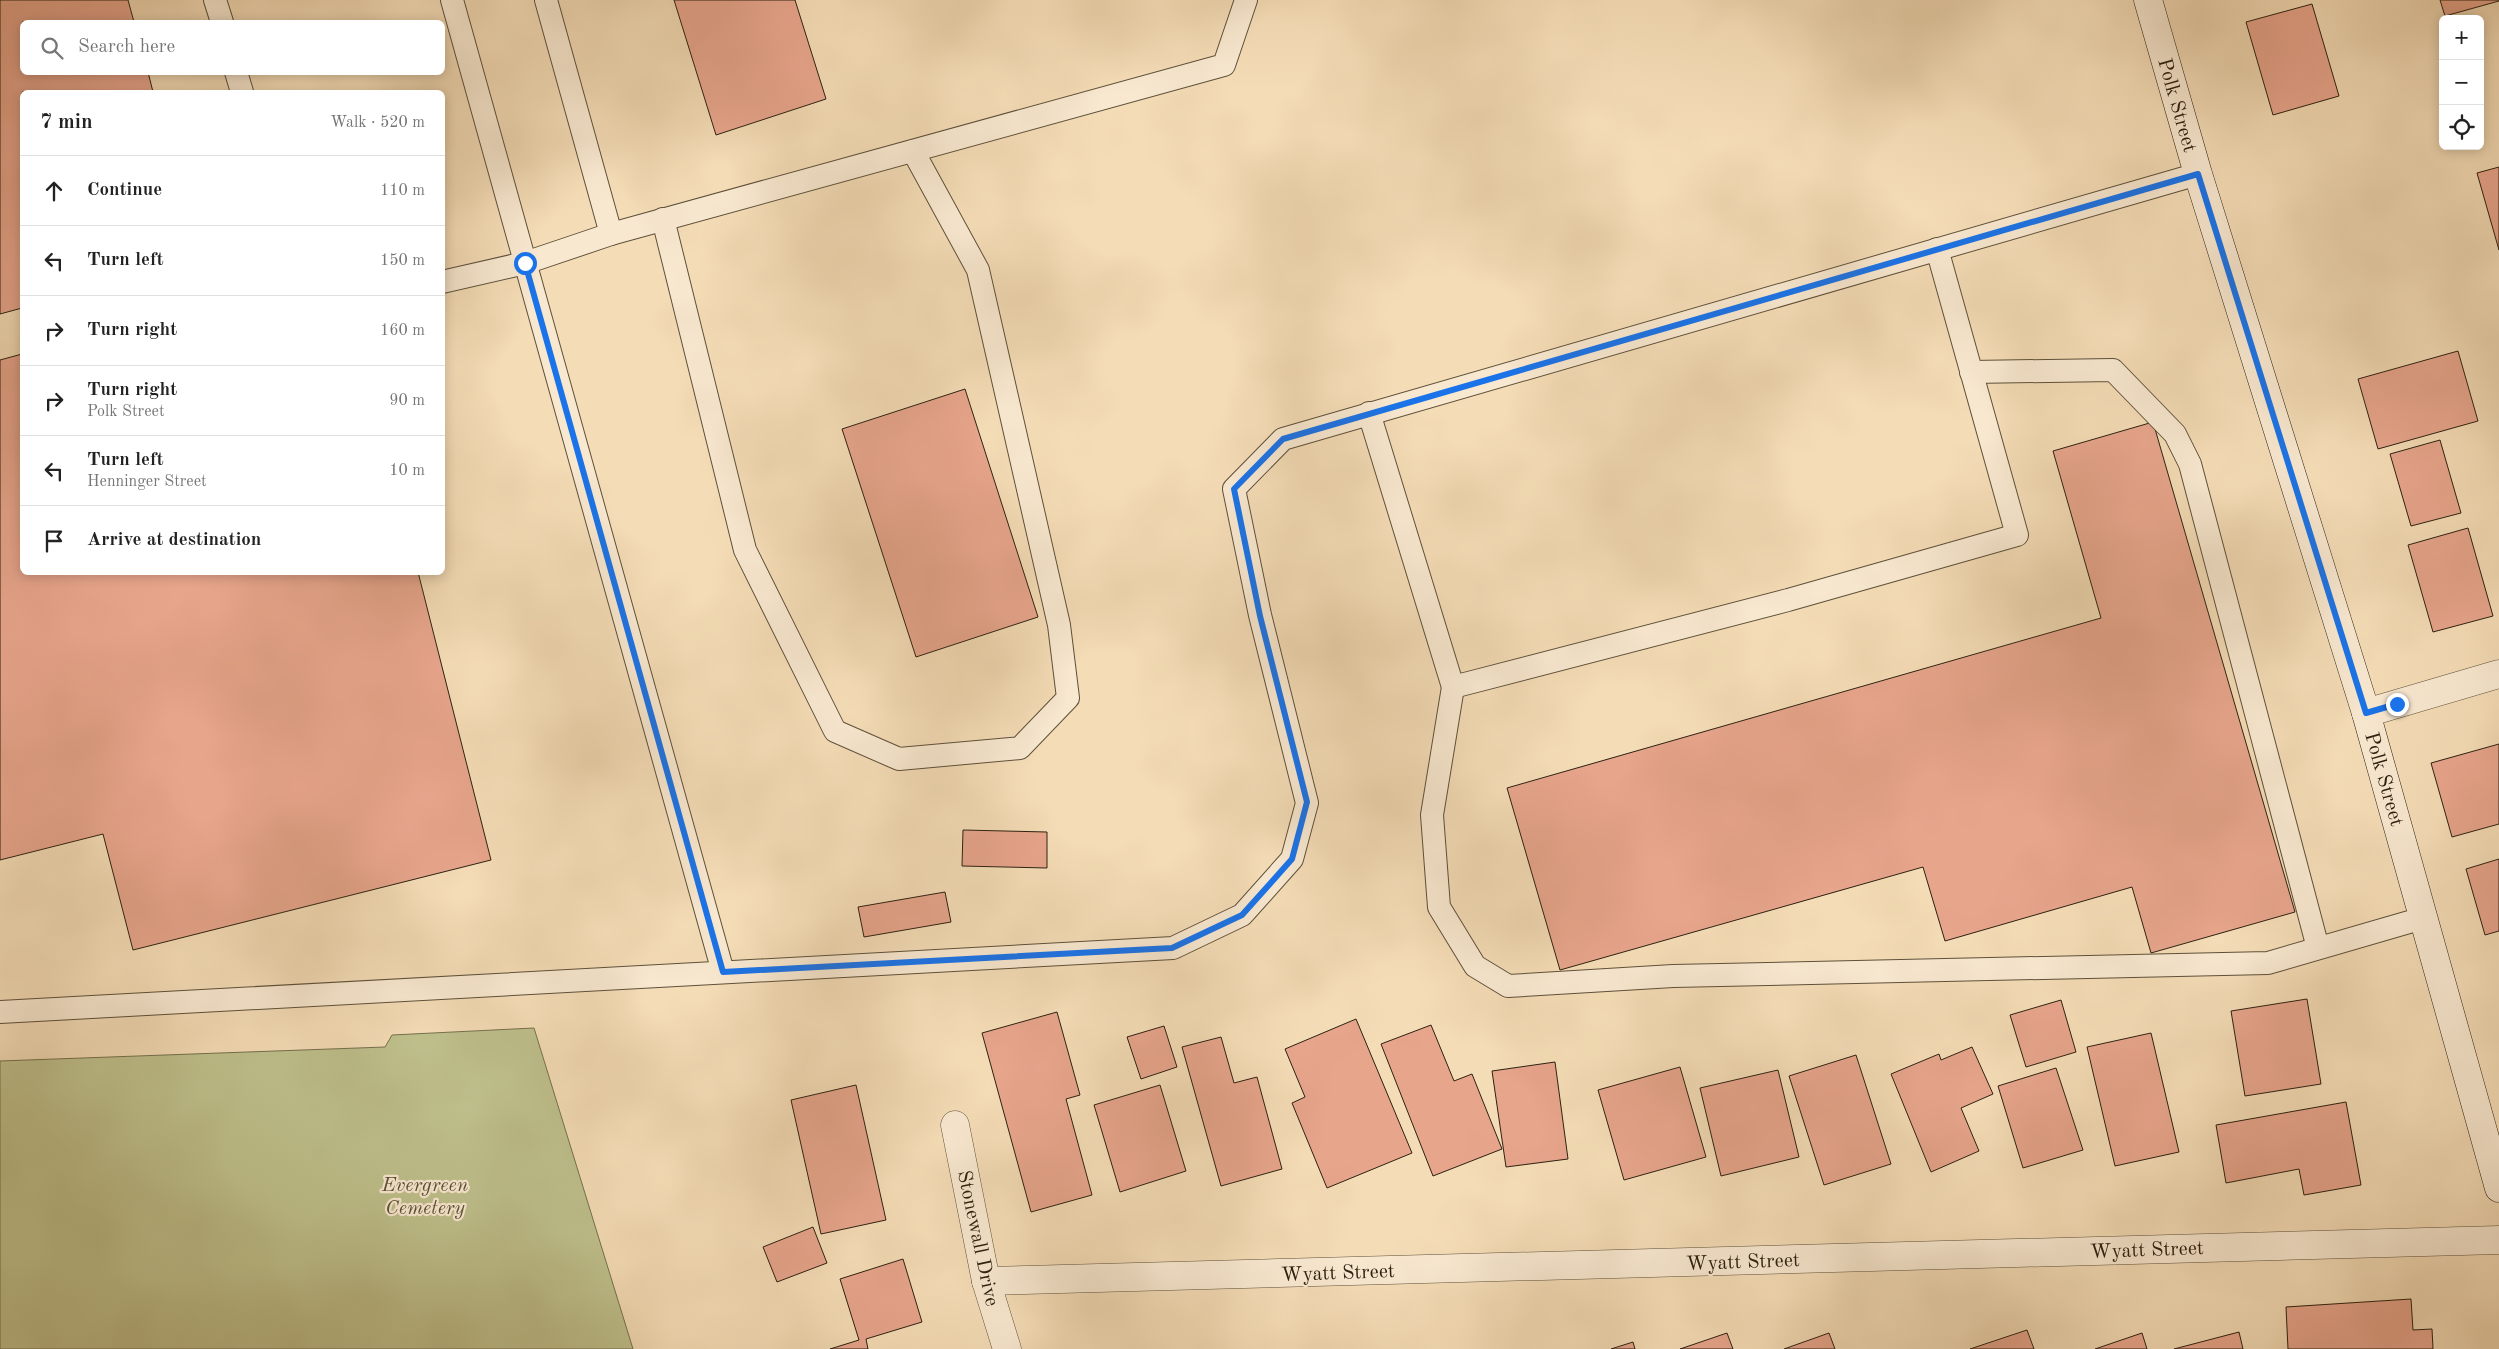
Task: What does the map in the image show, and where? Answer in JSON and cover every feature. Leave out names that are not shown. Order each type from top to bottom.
[{"type":"street","name":"Polk Street","points":[[2148,0],[2198,174],[2366,713],[2499,1188]]},
{"type":"street","points":[[2366,713],[2499,674]]},
{"type":"street","name":"Stonewall Drive","points":[[955,1125],[986,1281],[1007,1349]]},
{"type":"street","name":"Wyatt Street","points":[[986,1281],[2499,1240]]},
{"type":"lane","points":[[215,0],[221,20]]},
{"type":"lane","points":[[452,0],[723,972]]},
{"type":"lane","points":[[546,0],[611,234]]},
{"type":"lane","points":[[445,281],[525,263],[611,234],[663,219],[1224,66],[1246,0]]},
{"type":"lane","points":[[237,75],[241,90]]},
{"type":"lane","points":[[663,219],[745,550],[835,731],[899,759],[1020,748],[1068,698],[1059,624],[978,270],[913,151]]},
{"type":"lane","points":[[0,1012],[1172,948],[1242,915],[1292,859],[1307,802],[1260,616],[1234,489],[1283,439],[2198,174]]},
{"type":"lane","points":[[1453,687],[1788,600],[2017,535],[1937,249]]},
{"type":"lane","points":[[1971,372],[2113,370],[2175,434],[2190,464],[2318,948]]},
{"type":"lane","points":[[1369,413],[1453,687],[1432,814],[1439,907],[1475,966],[1508,986],[1672,976],[2268,963],[2424,918]]},
{"type":"green space","name":"Evergreen Cemetery","points":[[534,1028],[633,1349],[0,1349],[0,1061],[385,1047],[392,1035]]},
{"type":"building","points":[[0,0],[128,0],[133,20],[20,20],[20,75],[149,75],[152,90],[20,90],[20,309],[0,314]]},
{"type":"building","points":[[674,0],[795,0],[826,99],[716,135]]},
{"type":"building","points":[[2440,0],[2499,0],[2449,15],[2445,15]]},
{"type":"building","points":[[2312,4],[2339,96],[2273,115],[2246,22]]},
{"type":"building","points":[[2499,167],[2499,250],[2477,173]]},
{"type":"building","points":[[2458,351],[2478,421],[2378,449],[2358,379]]},
{"type":"building","points":[[20,355],[20,575],[419,575],[491,860],[133,950],[103,834],[0,860],[0,360]]},
{"type":"building","points":[[965,389],[1038,617],[916,657],[842,429]]},
{"type":"building","points":[[2153,422],[2295,912],[2151,953],[2132,887],[1945,941],[1923,867],[1560,970],[1507,788],[2101,618],[2053,451]]},
{"type":"building","points":[[2440,440],[2461,513],[2411,526],[2390,454]]},
{"type":"building","points":[[2468,528],[2493,616],[2433,632],[2408,545]]},
{"type":"building","points":[[2499,744],[2499,824],[2452,837],[2431,763]]},
{"type":"building","points":[[963,830],[1047,832],[1047,868],[962,866]]},
{"type":"building","points":[[2499,859],[2499,931],[2485,935],[2466,869]]},
{"type":"building","points":[[945,892],[951,922],[864,937],[858,907]]},
{"type":"building","points":[[2307,999],[2321,1084],[2245,1096],[2231,1011]]},
{"type":"building","points":[[2061,1000],[2076,1052],[2026,1067],[2010,1015]]},
{"type":"building","points":[[1057,1012],[1080,1095],[1066,1099],[1092,1195],[1031,1212],[982,1033]]},
{"type":"building","points":[[1356,1019],[1412,1153],[1327,1188],[1292,1103],[1305,1097],[1285,1049]]},
{"type":"building","points":[[1431,1025],[1454,1081],[1472,1074],[1502,1149],[1433,1176],[1381,1044]]},
{"type":"building","points":[[1164,1026],[1177,1067],[1141,1079],[1127,1037]]},
{"type":"building","points":[[2151,1033],[2179,1152],[2115,1166],[2087,1047]]},
{"type":"building","points":[[1221,1037],[1234,1083],[1257,1077],[1282,1169],[1221,1186],[1182,1047]]},
{"type":"building","points":[[1972,1047],[1993,1094],[1961,1108],[1979,1151],[1931,1172],[1891,1074],[1939,1054],[1941,1060]]},
{"type":"building","points":[[1856,1055],[1891,1164],[1824,1185],[1789,1076]]},
{"type":"building","points":[[1555,1062],[1568,1159],[1506,1167],[1492,1071]]},
{"type":"building","points":[[1680,1067],[1706,1157],[1624,1180],[1598,1090]]},
{"type":"building","points":[[2056,1068],[2083,1150],[2023,1168],[1998,1086]]},
{"type":"building","points":[[1778,1070],[1799,1157],[1721,1176],[1700,1088]]},
{"type":"building","points":[[856,1085],[886,1220],[821,1234],[791,1100]]},
{"type":"building","points":[[1160,1085],[1186,1171],[1120,1192],[1094,1105]]},
{"type":"building","points":[[2346,1102],[2361,1185],[2304,1195],[2299,1169],[2226,1183],[2216,1125]]},
{"type":"building","points":[[813,1227],[827,1263],[777,1282],[763,1247]]},
{"type":"building","points":[[903,1259],[922,1322],[866,1339],[868,1349],[830,1349],[859,1340],[840,1279]]},
{"type":"building","points":[[2411,1299],[2413,1330],[2432,1329],[2433,1349],[2288,1349],[2286,1307]]},
{"type":"building","points":[[2027,1330],[2034,1349],[1970,1349]]},
{"type":"building","points":[[2239,1332],[2243,1349],[2174,1349]]},
{"type":"building","points":[[1727,1333],[1733,1349],[1680,1349]]},
{"type":"building","points":[[1829,1333],[1835,1349],[1784,1349]]},
{"type":"building","points":[[2142,1333],[2147,1349],[2095,1349]]},
{"type":"building","points":[[1633,1342],[1635,1349],[1611,1349]]},
{"type":"route","points":[[525,263],[723,972],[1172,948],[1242,915],[1292,859],[1307,802],[1260,616],[1234,489],[1283,439],[2198,174],[2366,713],[2397,704]]}]
